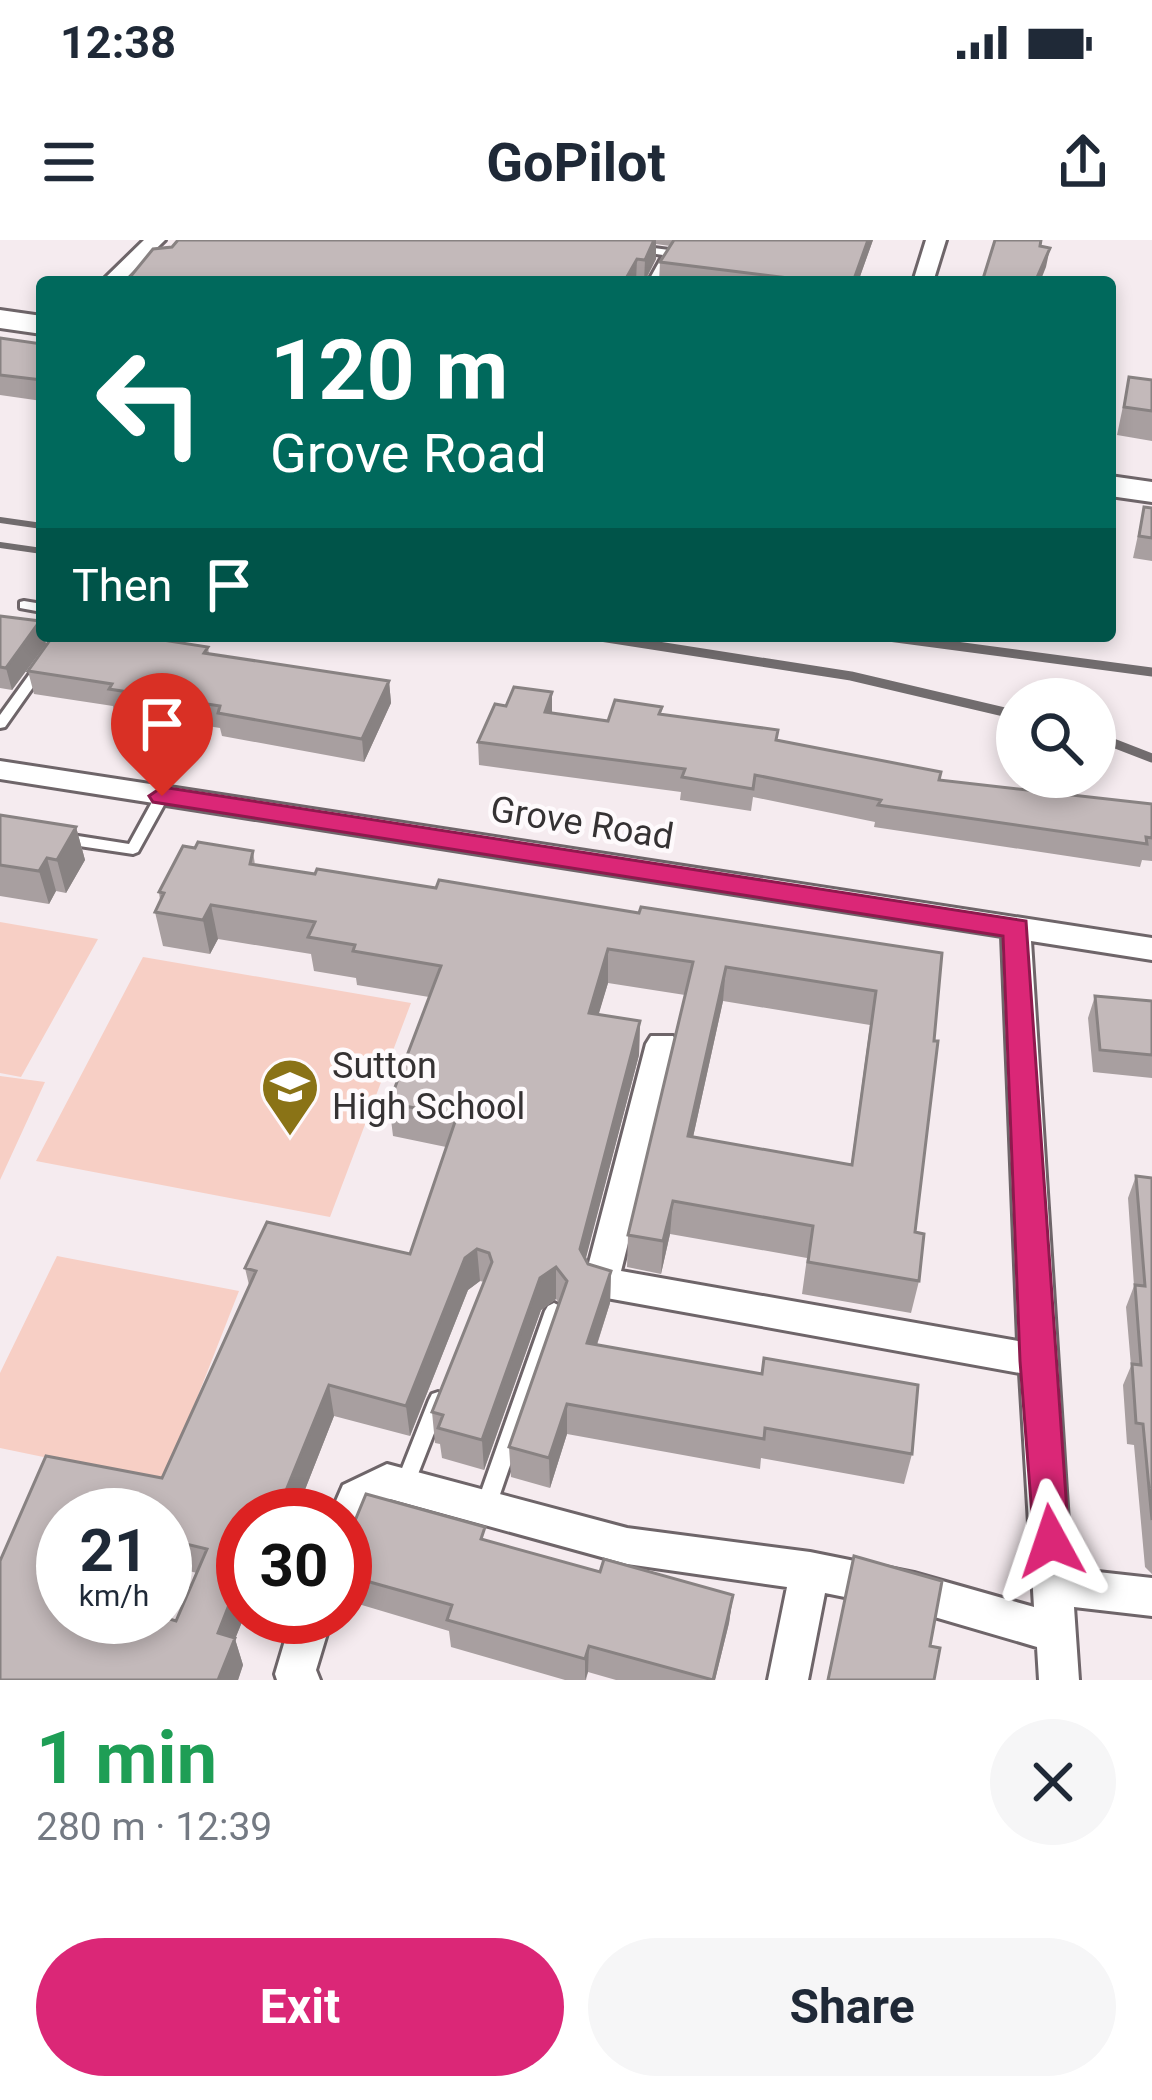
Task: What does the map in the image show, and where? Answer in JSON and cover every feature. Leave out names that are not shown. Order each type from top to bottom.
[{"type":"street","points":[[116,276],[155,240]]},
{"type":"street","points":[[925,276],[936,240]]},
{"type":"street","points":[[0,319],[36,325]]},
{"type":"street","points":[[1116,487],[1152,492]]},
{"type":"street","name":"Grove Road","points":[[0,770],[1152,949]]},
{"type":"street","points":[[1016,928],[1037,1361],[1059,1680]]},
{"type":"street","points":[[662,1044],[601,1282],[873,1327],[1037,1361]]},
{"type":"street","points":[[368,1488],[387,1481],[627,1546],[810,1571],[914,1592],[1057,1634]]},
{"type":"street","points":[[788,1680],[810,1571]]},
{"type":"street","points":[[1055,1586],[1152,1597]]},
{"type":"street","points":[[299,1680],[295,1674],[302,1644]]},
{"type":"lane","points":[[628,248],[669,253],[656,276]]},
{"type":"lane","points":[[24,605],[36,607]]},
{"type":"lane","points":[[0,724],[58,642]]},
{"type":"lane","points":[[44,836],[133,849],[162,796]]},
{"type":"lane","points":[[485,1509],[554,1311]]},
{"type":"lane","points":[[404,1486],[447,1378]]},
{"type":"shaded area","points":[[0,922],[98,939],[21,1077],[0,1073]]},
{"type":"shaded area","points":[[143,957],[411,1003],[330,1217],[36,1161]]},
{"type":"shaded area","points":[[0,1076],[45,1082],[0,1180]]},
{"type":"shaded area","points":[[57,1256],[239,1291],[164,1482],[0,1448],[0,1373]]},
{"type":"building","points":[[178,240],[654,240],[645,260],[637,259],[627,276],[131,276],[153,249],[172,247]]},
{"type":"building","points":[[674,240],[868,240],[855,276],[773,276],[660,262]]},
{"type":"building","points":[[995,240],[1041,240],[1040,246],[1050,248],[1038,276],[984,276]]},
{"type":"building","points":[[0,338],[36,343],[36,379],[0,375]]},
{"type":"building","points":[[1129,377],[1152,380],[1152,411],[1124,407]]},
{"type":"building","points":[[1144,507],[1152,508],[1152,538],[1139,536]]},
{"type":"building","points":[[0,616],[36,620],[6,668],[0,667]]},
{"type":"building","points":[[49,642],[176,642],[208,647],[204,653],[389,681],[362,739],[218,713],[220,706],[109,689],[112,684],[28,671]]},
{"type":"building","points":[[514,687],[552,692],[545,712],[608,721],[615,700],[662,707],[659,714],[778,730],[776,740],[941,772],[939,780],[996,786],[996,798],[1099,798],[1152,804],[1152,838],[1146,837],[1147,844],[878,805],[881,800],[755,775],[753,789],[682,777],[685,769],[478,742],[495,704],[506,706]]},
{"type":"building","points":[[0,815],[76,827],[57,860],[47,858],[39,871],[0,865]]},
{"type":"building","points":[[198,842],[253,851],[250,864],[315,874],[317,869],[436,888],[439,880],[639,913],[641,907],[942,953],[934,1041],[938,1041],[915,1232],[924,1234],[919,1281],[808,1262],[813,1226],[673,1201],[663,1241],[628,1235],[693,962],[608,949],[589,1013],[640,1021],[580,1249],[588,1264],[611,1271],[587,1343],[762,1374],[764,1358],[918,1385],[912,1454],[765,1428],[764,1439],[567,1404],[549,1458],[509,1447],[567,1281],[556,1267],[540,1278],[482,1440],[438,1428],[443,1415],[432,1412],[492,1262],[489,1253],[477,1249],[465,1258],[406,1406],[329,1385],[287,1488],[216,1488],[216,1644],[233,1644],[218,1680],[0,1680],[0,1561],[46,1456],[162,1478],[256,1271],[245,1268],[267,1222],[410,1254],[457,1116],[389,1103],[441,966],[353,951],[355,945],[308,937],[315,922],[211,905],[203,920],[155,912],[164,893],[159,892],[183,846],[195,848]],"holes":[[[726,967],[876,991],[852,1165],[688,1136]]]},
{"type":"building","points":[[1095,996],[1152,1001],[1152,1055],[1100,1050]]},
{"type":"building","points":[[1136,1176],[1152,1178],[1152,1520],[1132,1364],[1141,1365],[1135,1285],[1145,1286]]},
{"type":"building","points":[[372,1496],[485,1527],[481,1539],[600,1572],[604,1559],[733,1595],[713,1680],[589,1646],[585,1659],[447,1620],[452,1605],[372,1583]]},
{"type":"building","points":[[854,1556],[942,1581],[930,1646],[940,1648],[934,1680],[828,1680]]},
{"type":"railway","points":[[0,520],[36,525]]},
{"type":"railway","points":[[0,545],[36,550]]},
{"type":"railway","points":[[633,642],[851,676],[996,710]]},
{"type":"railway","points":[[926,642],[1152,672]]},
{"type":"railway","points":[[1116,744],[1152,758]]},
{"type":"place","name":"Sutton High School","points":[[290,1138]]},
{"type":"route","points":[[162,796],[1016,928],[1037,1361],[1051,1541]]}]
